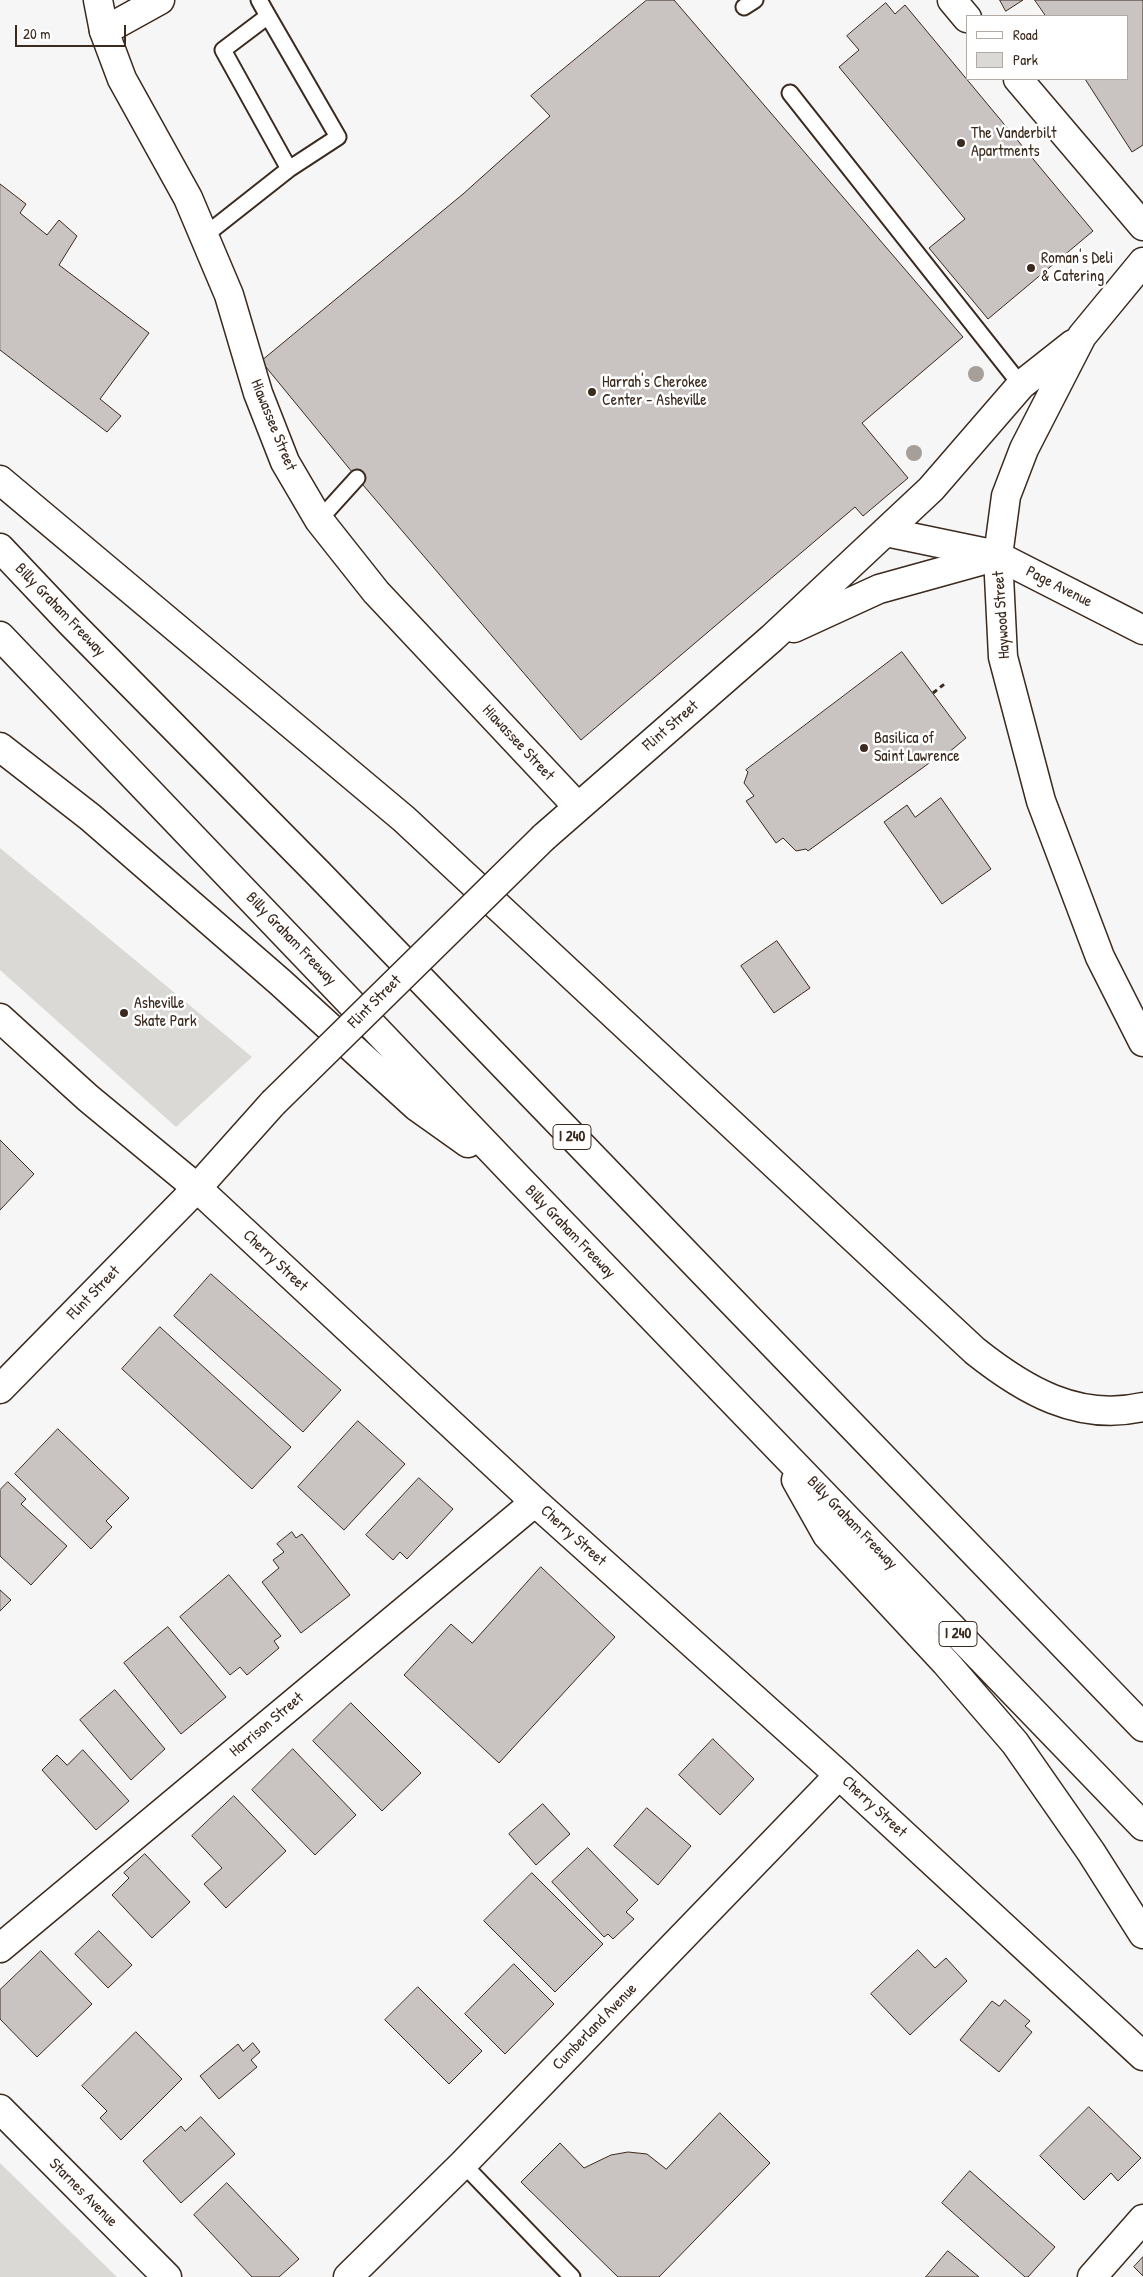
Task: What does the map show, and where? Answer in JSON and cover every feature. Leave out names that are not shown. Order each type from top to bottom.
[{"type":"main road","name":"Hiawassee Street","points":[[98,0],[104,31],[122,79],[188,198],[228,295],[258,393],[285,462],[320,520],[376,592],[578,807]]},
{"type":"main road","points":[[104,31],[160,0]]},
{"type":"main road","points":[[952,0],[966,17]]},
{"type":"main road","points":[[1019,80],[1143,226]]},
{"type":"main road","name":"Haywood Street","points":[[1143,262],[1082,336],[1024,449],[1006,496],[998,556],[1003,657],[1041,801],[1100,957],[1143,1042]]},
{"type":"main road","name":"Flint Street","points":[[0,1389],[197,1188],[273,1103],[544,837],[772,638],[886,532],[931,489],[1022,386],[1082,336]]},
{"type":"main road","points":[[0,480],[404,819],[975,1350],[1006,1375],[1063,1404],[1098,1411],[1143,1407]]},
{"type":"main road","name":"Page Avenue","points":[[886,532],[998,556],[1143,630]]},
{"type":"main road","name":"Billy Graham Freeway","points":[[0,548],[70,622],[319,874],[1143,1727]]},
{"type":"main road","name":"Flint Street","points":[[772,638],[879,588],[998,556]]},
{"type":"main road","name":"Billy Graham Freeway","points":[[0,636],[519,1180],[1143,1826]]},
{"type":"main road","points":[[0,747],[98,823],[280,982],[416,1106],[519,1180]]},
{"type":"main road","name":"Cherry Street","points":[[0,1018],[88,1098],[197,1188],[535,1502],[839,1775],[1143,2056]]},
{"type":"main road","points":[[774,1442],[827,1535],[946,1663],[1015,1743],[1090,1852],[1143,1934]]},
{"type":"main road","name":"Harrison Street","points":[[0,1948],[535,1502]]},
{"type":"main road","name":"Cumberland Avenue","points":[[348,2277],[463,2164],[839,1775]]},
{"type":"main road","name":"Starnes Avenue","points":[[0,2109],[167,2277]]},
{"type":"main road","points":[[1092,2277],[1143,2219]]},
{"type":"lane","points":[[204,236],[289,169],[338,137],[259,0]]},
{"type":"lane","points":[[268,16],[223,50],[289,169]]},
{"type":"lane","points":[[790,94],[1022,386]]},
{"type":"lane","points":[[320,520],[357,478]]},
{"type":"lane","points":[[463,2164],[572,2277]]},
{"type":"path","points":[[933,693],[947,682]]},
{"type":"green space","name":"Asheville Skate Park","points":[[0,848],[252,1057],[176,1127],[0,970]]},
{"type":"green space","points":[[0,2163],[117,2277],[0,2277]]},
{"type":"building","name":"Harrah's Cherokee Center - Asheville","points":[[647,0],[674,0],[963,337],[862,423],[908,478],[863,516],[855,507],[581,740],[357,478],[261,361],[463,194],[550,116],[531,96]]},
{"type":"building","points":[[1000,0],[1023,0],[1006,11]]},
{"type":"building","points":[[1035,0],[1143,0],[1143,145],[1132,152],[1086,80],[1128,80],[1128,15],[1045,15]]},
{"type":"building","name":"The Vanderbilt Apartments","points":[[886,3],[895,14],[905,5],[1093,231],[988,319],[929,248],[965,219],[839,67],[859,50],[847,36]]},
{"type":"building","points":[[0,184],[26,204],[20,213],[47,235],[59,220],[77,236],[59,265],[149,333],[100,399],[121,416],[107,432],[0,350]]},
{"type":"building","name":"Basilica of Saint Lawrence","points":[[902,652],[966,738],[942,758],[932,761],[808,851],[806,849],[796,851],[783,838],[776,843],[746,801],[754,796],[744,783],[748,772],[746,770]]},
{"type":"building","points":[[941,798],[991,869],[942,904],[884,822],[907,805],[915,817]]},
{"type":"building","points":[[777,941],[810,988],[774,1013],[741,966]]},
{"type":"building","points":[[0,1140],[34,1174],[0,1210]]},
{"type":"building","points":[[211,1274],[341,1390],[303,1432],[174,1316]]},
{"type":"building","points":[[160,1327],[291,1447],[252,1489],[122,1369]]},
{"type":"building","points":[[358,1421],[405,1464],[344,1530],[298,1487]]},
{"type":"building","points":[[58,1429],[129,1498],[106,1521],[112,1527],[91,1549],[15,1474]]},
{"type":"building","points":[[419,1478],[453,1509],[407,1559],[400,1552],[393,1560],[366,1535]]},
{"type":"building","points":[[8,1482],[26,1499],[21,1504],[67,1546],[31,1585],[0,1556],[0,1490]]},
{"type":"building","points":[[292,1532],[296,1538],[302,1534],[350,1595],[301,1633],[262,1582],[279,1568],[273,1560],[284,1552],[277,1544]]},
{"type":"building","points":[[541,1567],[615,1637],[499,1763],[404,1675],[451,1624],[472,1643]]},
{"type":"building","points":[[229,1575],[281,1636],[274,1641],[279,1648],[247,1675],[240,1667],[230,1675],[180,1617]]},
{"type":"building","points":[[0,1590],[11,1600],[0,1611]]},
{"type":"building","points":[[168,1627],[226,1697],[181,1734],[124,1663]]},
{"type":"building","points":[[115,1690],[165,1749],[131,1780],[80,1720]]},
{"type":"building","points":[[351,1703],[421,1773],[382,1811],[313,1741]]},
{"type":"building","points":[[713,1739],[754,1779],[720,1815],[679,1775]]},
{"type":"building","points":[[293,1749],[356,1815],[315,1855],[252,1790]]},
{"type":"building","points":[[83,1750],[129,1801],[96,1830],[42,1770],[57,1755],[67,1765]]},
{"type":"building","points":[[234,1796],[286,1851],[226,1908],[204,1884],[222,1868],[192,1836]]},
{"type":"building","points":[[543,1804],[570,1834],[536,1865],[509,1834]]},
{"type":"building","points":[[647,1808],[691,1846],[658,1885],[614,1846]]},
{"type":"building","points":[[588,1848],[638,1900],[626,1912],[634,1919],[613,1939],[608,1934],[604,1937],[552,1882]]},
{"type":"building","points":[[145,1854],[190,1902],[152,1938],[112,1895],[129,1878],[124,1873]]},
{"type":"building","points":[[532,1873],[603,1944],[555,1992],[484,1921]]},
{"type":"building","points":[[99,1931],[132,1965],[108,1988],[75,1954]]},
{"type":"building","points":[[918,1950],[935,1968],[946,1958],[967,1981],[910,2035],[871,1994]]},
{"type":"building","points":[[41,1951],[92,2004],[37,2057],[0,2019],[0,1990]]},
{"type":"building","points":[[514,1964],[554,2004],[505,2054],[465,2014]]},
{"type":"building","points":[[418,1987],[482,2051],[449,2084],[385,2020]]},
{"type":"building","points":[[1005,2000],[1030,2021],[1025,2026],[1032,2032],[999,2072],[960,2040],[992,2001],[999,2006]]},
{"type":"building","points":[[136,2032],[182,2079],[121,2140],[100,2118],[107,2111],[82,2086]]},
{"type":"building","points":[[253,2043],[260,2052],[251,2060],[257,2067],[219,2099],[200,2076],[238,2044],[243,2051]]},
{"type":"building","points":[[1089,2107],[1141,2158],[1118,2181],[1111,2173],[1084,2200],[1040,2156]]},
{"type":"building","points":[[720,2113],[770,2163],[659,2277],[618,2277],[521,2182],[560,2143],[584,2168],[611,2155],[628,2152],[647,2154],[666,2169]]},
{"type":"building","points":[[201,2117],[235,2154],[181,2203],[143,2161],[181,2126],[185,2131]]},
{"type":"building","points":[[970,2171],[1055,2247],[1028,2277],[1025,2277],[942,2203]]},
{"type":"building","points":[[227,2183],[299,2259],[279,2277],[252,2277],[194,2215]]},
{"type":"building","points":[[948,2251],[979,2277],[926,2277]]},
{"type":"building","points":[[1143,2257],[1143,2276],[1134,2267]]},
{"type":"place","name":"The Vanderbilt Apartments","points":[[961,143]]},
{"type":"place","name":"Roman's Deli & Catering","points":[[1031,268]]},
{"type":"place","name":"Harrah's Cherokee Center - Asheville","points":[[592,392]]},
{"type":"place","name":"Basilica of Saint Lawrence","points":[[864,748]]},
{"type":"place","name":"Asheville Skate Park","points":[[124,1013]]}]
